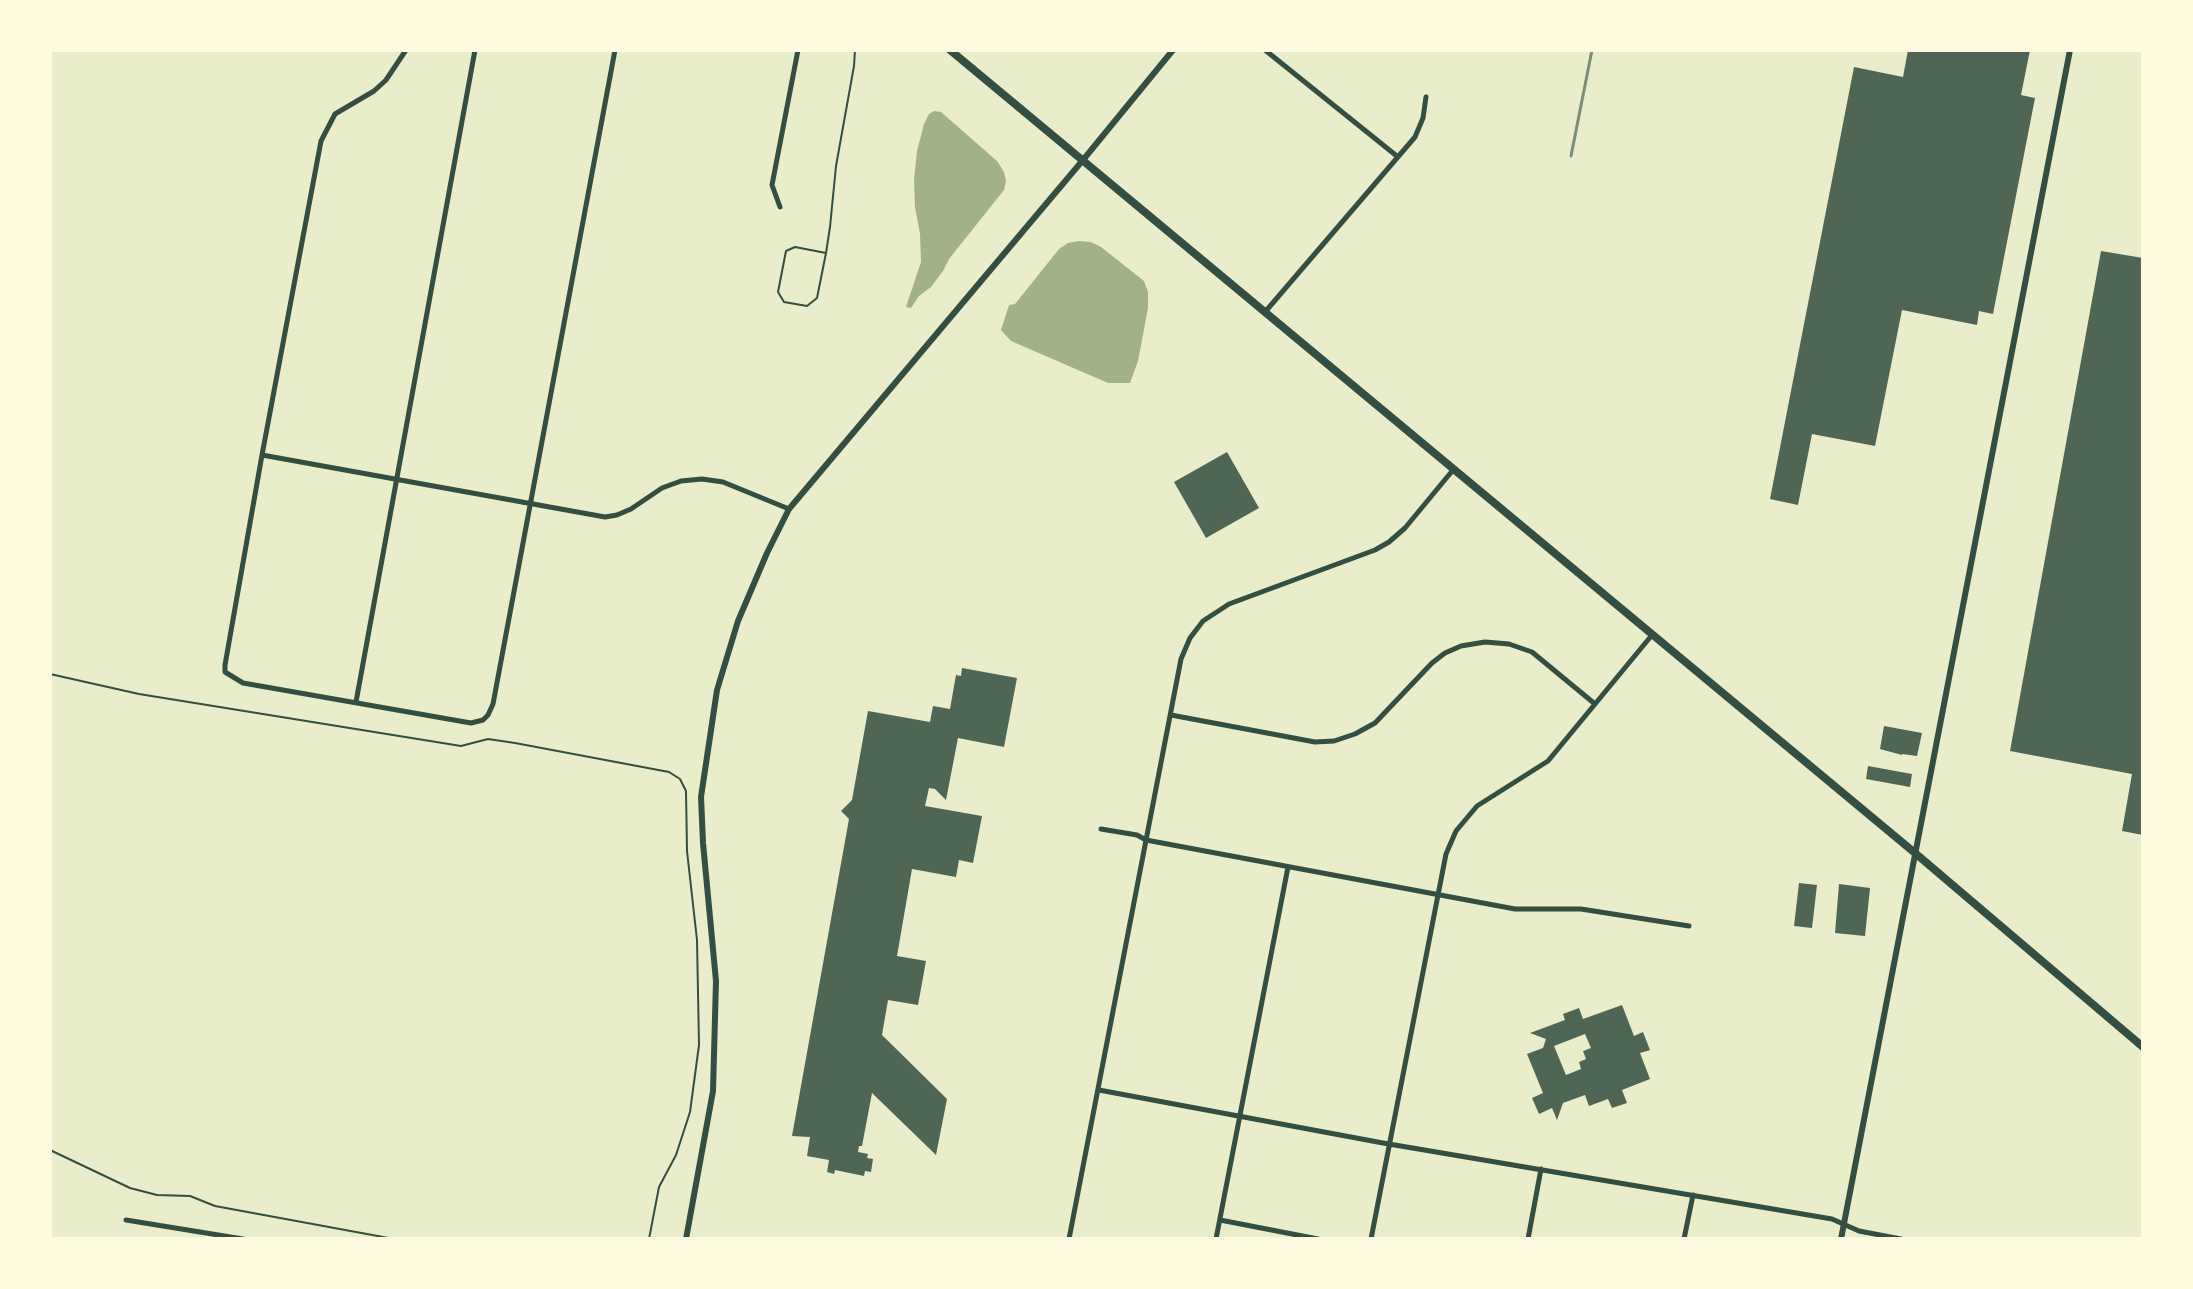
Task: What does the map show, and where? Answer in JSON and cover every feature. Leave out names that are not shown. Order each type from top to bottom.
[{"type":"highway","points":[[950,50],[1915,853],[2143,1047]]},
{"type":"street","points":[[406,50],[386,80],[374,91],[335,114],[321,141],[225,672],[243,683],[471,723],[483,720],[493,704],[615,50]]},
{"type":"street","points":[[356,702],[475,50]]},
{"type":"street","points":[[780,207],[772,185],[798,50]]},
{"type":"street","points":[[686,1239],[713,1091],[716,981],[701,797],[717,690],[738,621],[789,509],[1173,50]]},
{"type":"street","points":[[1265,50],[1398,157]]},
{"type":"street","points":[[1841,1239],[2070,50]]},
{"type":"street","points":[[1265,313],[1415,137],[1423,118],[1426,97]]},
{"type":"street","points":[[262,455],[594,516],[617,515],[662,488],[681,481],[702,479],[723,482],[789,509]]},
{"type":"street","points":[[1069,1239],[1181,659],[1190,638],[1203,621],[1229,604],[1375,550],[1389,542],[1405,528],[1453,470]]},
{"type":"street","points":[[1371,1239],[1446,854],[1456,831],[1477,806],[1548,761],[1652,635]]},
{"type":"street","points":[[1171,715],[1315,742],[1334,741],[1375,723],[1445,653],[1461,646],[1485,642],[1509,644],[1532,652],[1595,704]]},
{"type":"street","points":[[1101,829],[1515,909],[1595,910],[1689,926]]},
{"type":"street","points":[[1216,1239],[1288,867]]},
{"type":"street","points":[[1099,1090],[1390,1144],[1832,1219],[1859,1231],[1901,1239]]},
{"type":"street","points":[[1528,1239],[1541,1169]]},
{"type":"street","points":[[1684,1239],[1693,1195]]},
{"type":"street","points":[[126,1220],[243,1239]]},
{"type":"street","points":[[1220,1220],[1318,1239]]},
{"type":"street","points":[[181,1239],[183,1229]]},
{"type":"lane","points":[[826,253],[795,247],[786,251],[778,292],[784,302],[807,306],[817,298],[826,253],[836,166],[855,50]]},
{"type":"path","points":[[50,674],[139,694],[461,746],[488,739],[515,743],[669,772],[680,779],[686,791],[687,851],[697,940],[699,1045],[690,1112],[676,1155],[659,1187],[649,1239]]},
{"type":"path","points":[[50,1150],[130,1188],[157,1195],[190,1196],[215,1206],[394,1239]]},
{"type":"shaded area","points":[[934,111],[941,112],[997,161],[1006,181],[1004,190],[949,259],[931,287],[919,296],[911,308],[906,307],[921,262],[914,180],[917,151],[924,124]]},
{"type":"shaded area","points":[[1079,241],[1101,247],[1144,281],[1148,292],[1138,361],[1130,383],[1108,383],[1011,341],[1001,330],[1009,305],[1015,304],[1059,249]]},
{"type":"building","points":[[1908,50],[2030,50],[2021,95],[2035,98],[1993,314],[1979,311],[1977,325],[1902,310],[1875,446],[1812,434],[1798,505],[1770,499],[1854,67],[1903,77]]},
{"type":"building","points":[[2101,251],[2143,258],[2143,835],[2122,831],[2132,774],[2010,751]]},
{"type":"building","points":[[1227,452],[1259,508],[1206,538],[1174,482]]},
{"type":"building","points":[[962,668],[1017,678],[1004,747],[958,738],[946,800],[935,789],[929,788],[925,806],[982,816],[973,863],[959,860],[956,877],[912,869],[897,956],[926,961],[918,1005],[888,1000],[882,1035],[947,1099],[936,1155],[872,1093],[862,1146],[859,1146],[858,1152],[868,1154],[867,1158],[873,1159],[871,1172],[865,1171],[864,1176],[835,1170],[834,1174],[827,1172],[829,1160],[807,1156],[810,1137],[792,1136],[849,819],[841,811],[852,800],[868,711],[930,722],[933,706],[950,709],[956,675],[961,676]]},
{"type":"building","points":[[1884,726],[1922,733],[1917,756],[1880,749]]},
{"type":"building","points":[[1868,766],[1912,774],[1910,787],[1866,779]]},
{"type":"building","points":[[1799,883],[1817,885],[1812,928],[1794,926]]},
{"type":"building","points":[[1839,884],[1870,888],[1865,936],[1835,933]]},
{"type":"building","points":[[1622,1005],[1634,1036],[1643,1032],[1650,1050],[1640,1053],[1650,1079],[1622,1090],[1627,1103],[1612,1108],[1608,1099],[1589,1106],[1585,1095],[1563,1103],[1557,1120],[1552,1108],[1539,1114],[1532,1098],[1543,1093],[1527,1054],[1543,1048],[1546,1039],[1530,1033],[1565,1020],[1563,1014],[1579,1008],[1583,1019]],"holes":[[[1585,1034],[1591,1048],[1583,1051],[1586,1059],[1579,1062],[1581,1069],[1566,1075],[1554,1046]]]},
{"type":"railway","points":[[1571,156],[1592,50]]}]
